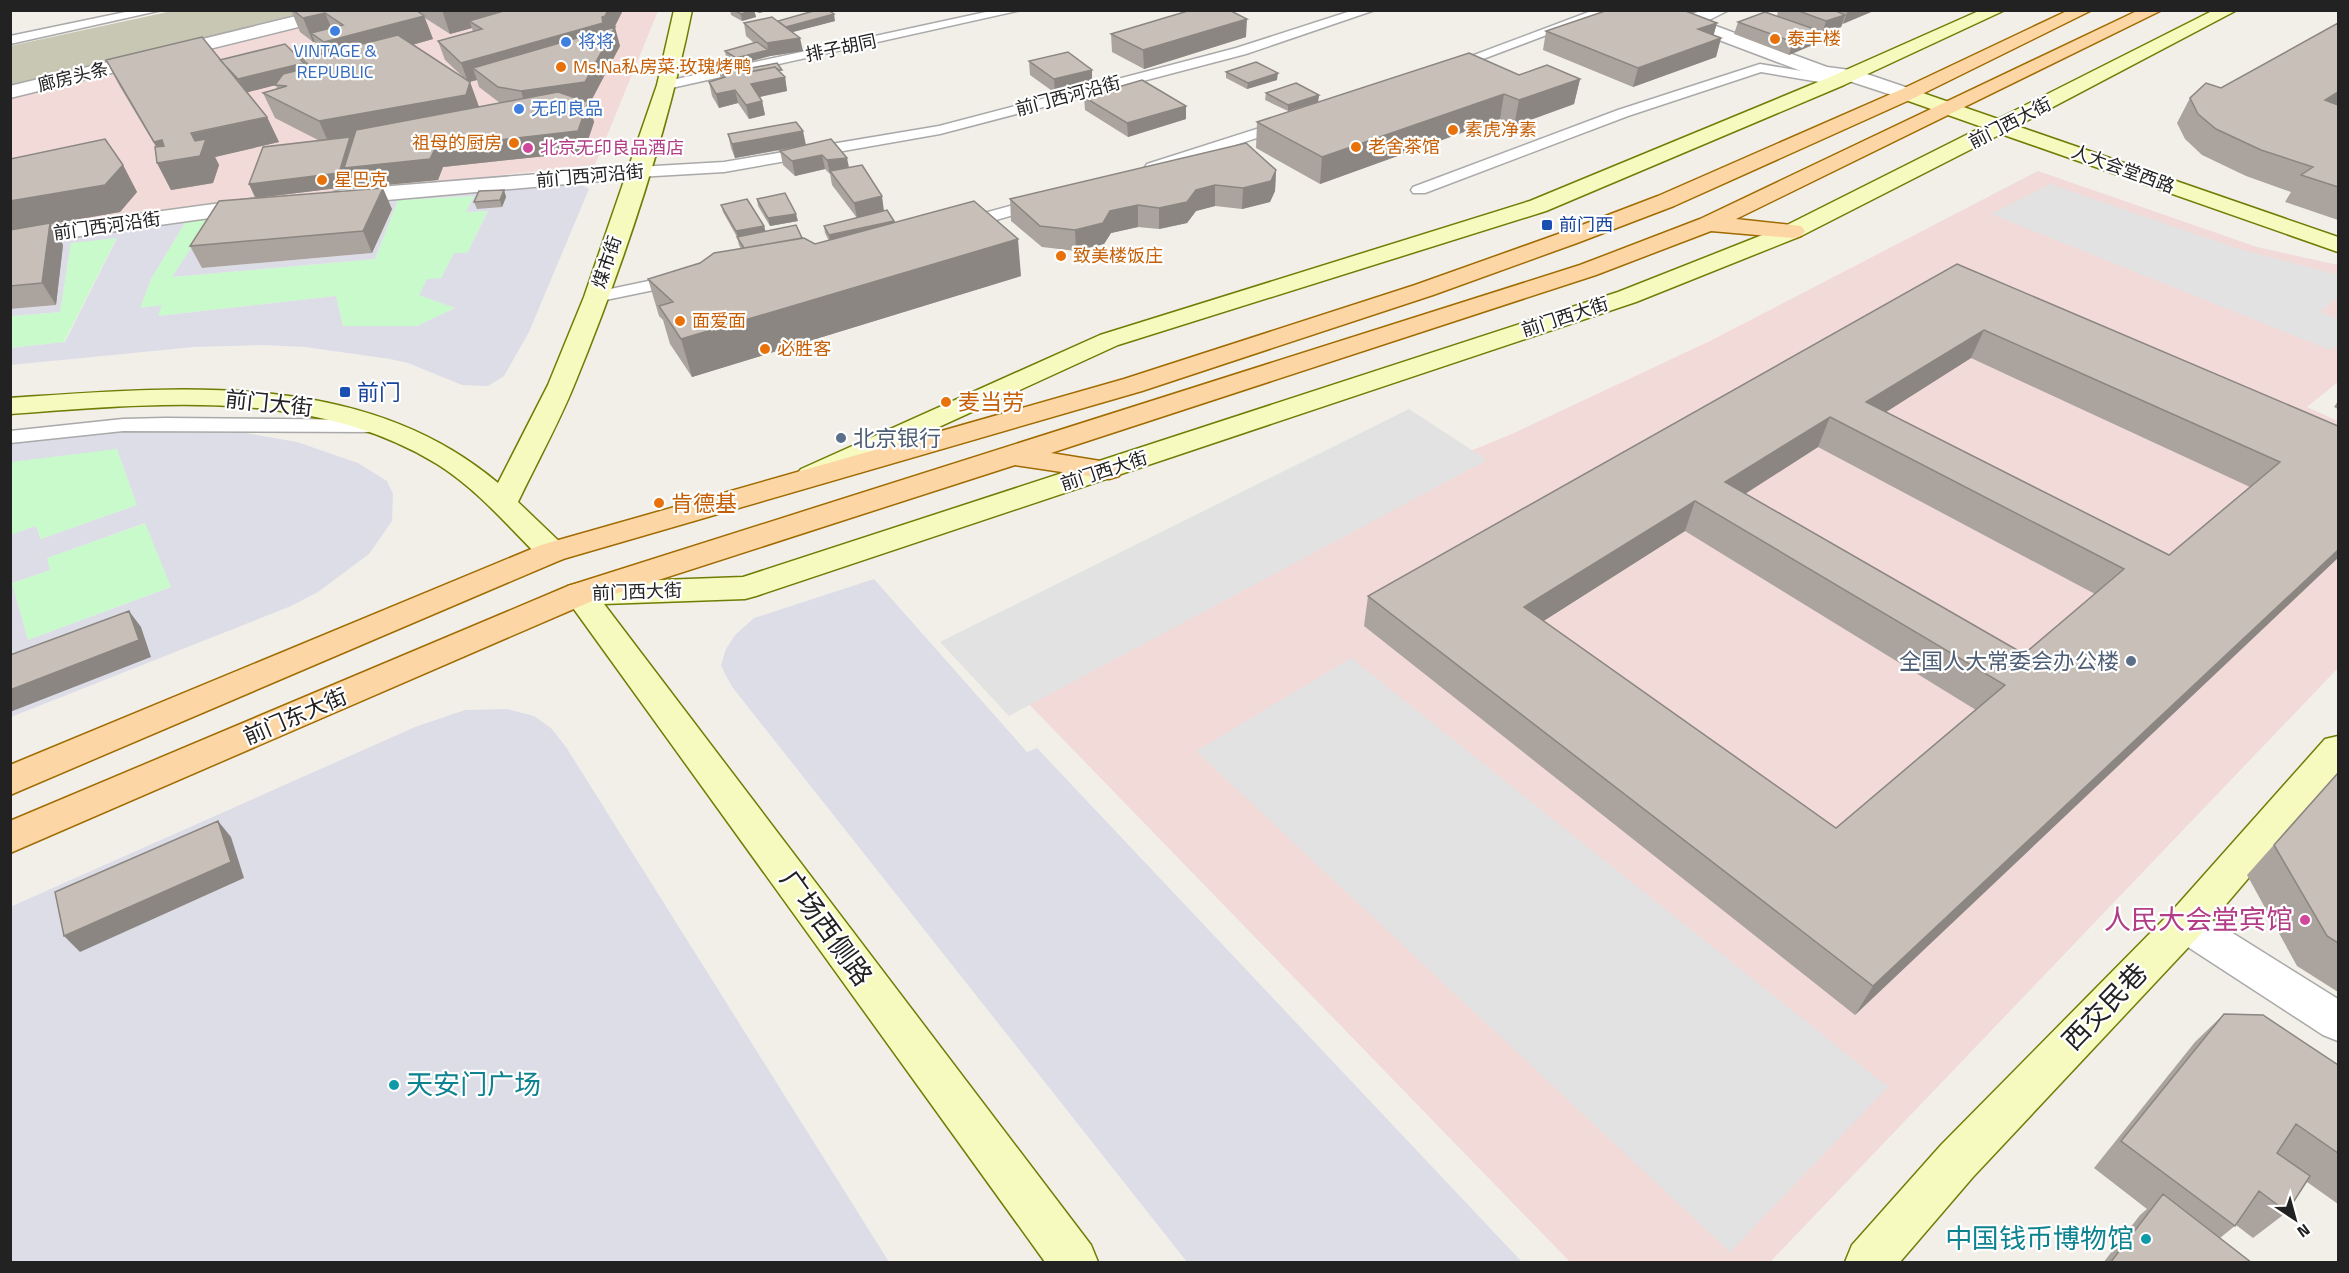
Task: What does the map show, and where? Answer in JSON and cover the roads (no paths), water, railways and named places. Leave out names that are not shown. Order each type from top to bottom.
[{"type":"main road","points":[[10,781],[552,552],[782,488],[1133,385],[1424,290],[1666,201],[1907,94],[2084,10]]},
{"type":"main road","name":"前门西大街","points":[[579,594],[1556,280],[1708,224],[1952,109],[2154,10]]},
{"type":"main road","points":[[1708,224],[1792,231]]},
{"type":"main road","points":[[1010,456],[1108,470]]},
{"type":"main road","points":[[552,552],[579,594]]},
{"type":"main road","name":"前门东大街","points":[[10,838],[579,594]]},
{"type":"street","name":"廊房头条","points":[[10,92],[302,15],[345,10]]},
{"type":"street","name":"煤市街","points":[[502,503],[561,385],[596,297],[667,85],[683,10]]},
{"type":"street","points":[[1721,10],[1688,22],[1824,73],[1907,94]]},
{"type":"street","points":[[782,488],[1109,340],[1538,206],[1844,78],[1996,10]]},
{"type":"street","name":"前门西大街","points":[[579,594],[745,588],[1627,297],[1792,231],[2003,127],[2229,10]]},
{"type":"street","name":"人大会堂西路","points":[[1907,94],[2338,245]]},
{"type":"street","name":"前门西河沿街","points":[[323,198],[638,172]]},
{"type":"street","name":"前门西河沿街","points":[[10,242],[52,233],[280,202]]},
{"type":"street","name":"前门大街","points":[[10,406],[152,397],[238,397],[315,407],[384,426],[447,458],[502,503],[552,552]]},
{"type":"street","name":"广场西侧路","points":[[579,594],[1074,1263]]},
{"type":"street","name":"西交民巷","points":[[1869,1263],[1957,1161],[2185,924],[2338,749]]},
{"type":"street","points":[[2185,924],[2338,1022]]},
{"type":"lane","points":[[10,40],[156,10]]},
{"type":"lane","name":"排子胡同","points":[[667,85],[1015,10]]},
{"type":"lane","name":"前门西河沿街","points":[[638,172],[724,167],[940,130],[1241,51],[1369,10]]},
{"type":"lane","points":[[1433,73],[1607,10]]},
{"type":"lane","points":[[1419,190],[1623,113],[1760,68],[1844,78]]},
{"type":"lane","points":[[1138,172],[1303,118]]},
{"type":"lane","points":[[949,227],[982,221],[1060,197]]},
{"type":"lane","points":[[596,297],[700,276]]},
{"type":"lane","points":[[10,437],[123,425],[193,423],[384,426]]},
{"type":"place","name":"VINTAGE & REPUBLIC","points":[[335,31]]},
{"type":"place","name":"泰丰楼","points":[[1775,39]]},
{"type":"place","name":"将将","points":[[566,42]]},
{"type":"place","name":"Ms.Na私房菜·玫瑰烤鸭","points":[[561,67]]},
{"type":"place","name":"无印良品","points":[[519,109]]},
{"type":"place","name":"素虎净素","points":[[1453,130]]},
{"type":"place","name":"祖母的厨房","points":[[514,143]]},
{"type":"place","name":"老舍茶馆","points":[[1356,147]]},
{"type":"place","name":"北京无印良品酒店","points":[[528,148]]},
{"type":"place","name":"星巴克","points":[[322,180]]},
{"type":"place","name":"前门西","points":[[1547,225]]},
{"type":"place","name":"致美楼饭庄","points":[[1061,256]]},
{"type":"place","name":"面爱面","points":[[680,321]]},
{"type":"place","name":"必胜客","points":[[765,349]]},
{"type":"place","name":"前门","points":[[345,392]]},
{"type":"place","name":"麦当劳","points":[[946,402]]},
{"type":"place","name":"北京银行","points":[[841,438]]},
{"type":"place","name":"肯德基","points":[[659,503]]},
{"type":"place","name":"全国人大常委会办公楼","points":[[2131,661]]},
{"type":"place","name":"人民大会堂宾馆","points":[[2305,920]]},
{"type":"place","name":"天安门广场","points":[[394,1085]]},
{"type":"place","name":"中国钱币博物馆","points":[[2146,1239]]}]
